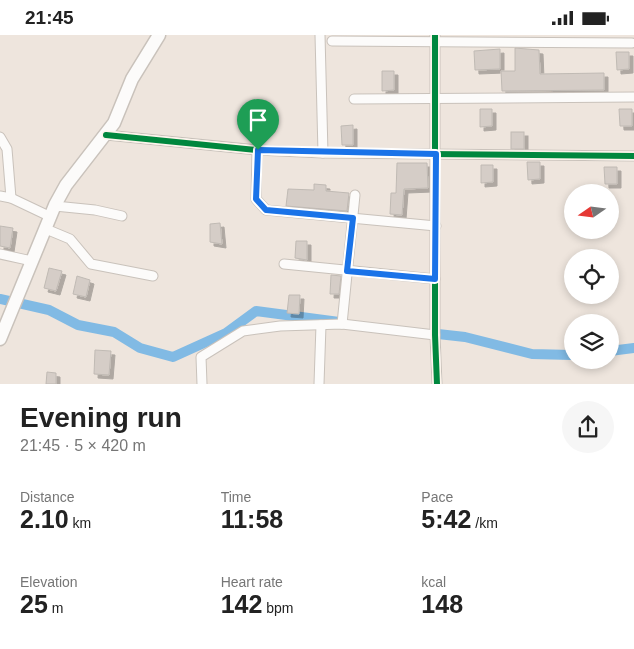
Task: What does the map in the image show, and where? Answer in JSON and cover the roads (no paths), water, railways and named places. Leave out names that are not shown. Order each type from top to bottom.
[{"type":"street","points":[[0,339],[50,217],[66,185],[114,123],[132,79],[159,35]]},
{"type":"street","points":[[320,35],[323,153]]},
{"type":"street","points":[[332,41],[435,38],[633,41]]},
{"type":"street","points":[[435,38],[435,335],[437,384]]},
{"type":"street","points":[[354,99],[634,97]]},
{"type":"street","points":[[106,135],[258,150],[323,153],[634,156]]},
{"type":"street","points":[[0,137],[7,149],[11,198]]},
{"type":"street","points":[[258,150],[256,199],[266,210],[436,226]]},
{"type":"street","points":[[342,324],[355,195]]},
{"type":"street","points":[[0,196],[11,198],[50,217],[91,264],[153,276]]},
{"type":"street","points":[[50,217],[95,210],[122,216]]},
{"type":"street","points":[[0,254],[32,261]]},
{"type":"street","points":[[284,264],[435,279]]},
{"type":"street","points":[[202,384],[201,357],[243,331],[280,326],[342,324],[435,335]]},
{"type":"street","points":[[319,384],[321,325]]},
{"type":"waterway","points":[[0,299],[49,310],[78,325],[114,332],[140,348],[173,357],[226,333],[256,311],[339,322]]},
{"type":"waterway","points":[[438,334],[465,337],[532,354],[564,355]]},
{"type":"waterway","points":[[619,350],[634,348]]}]
